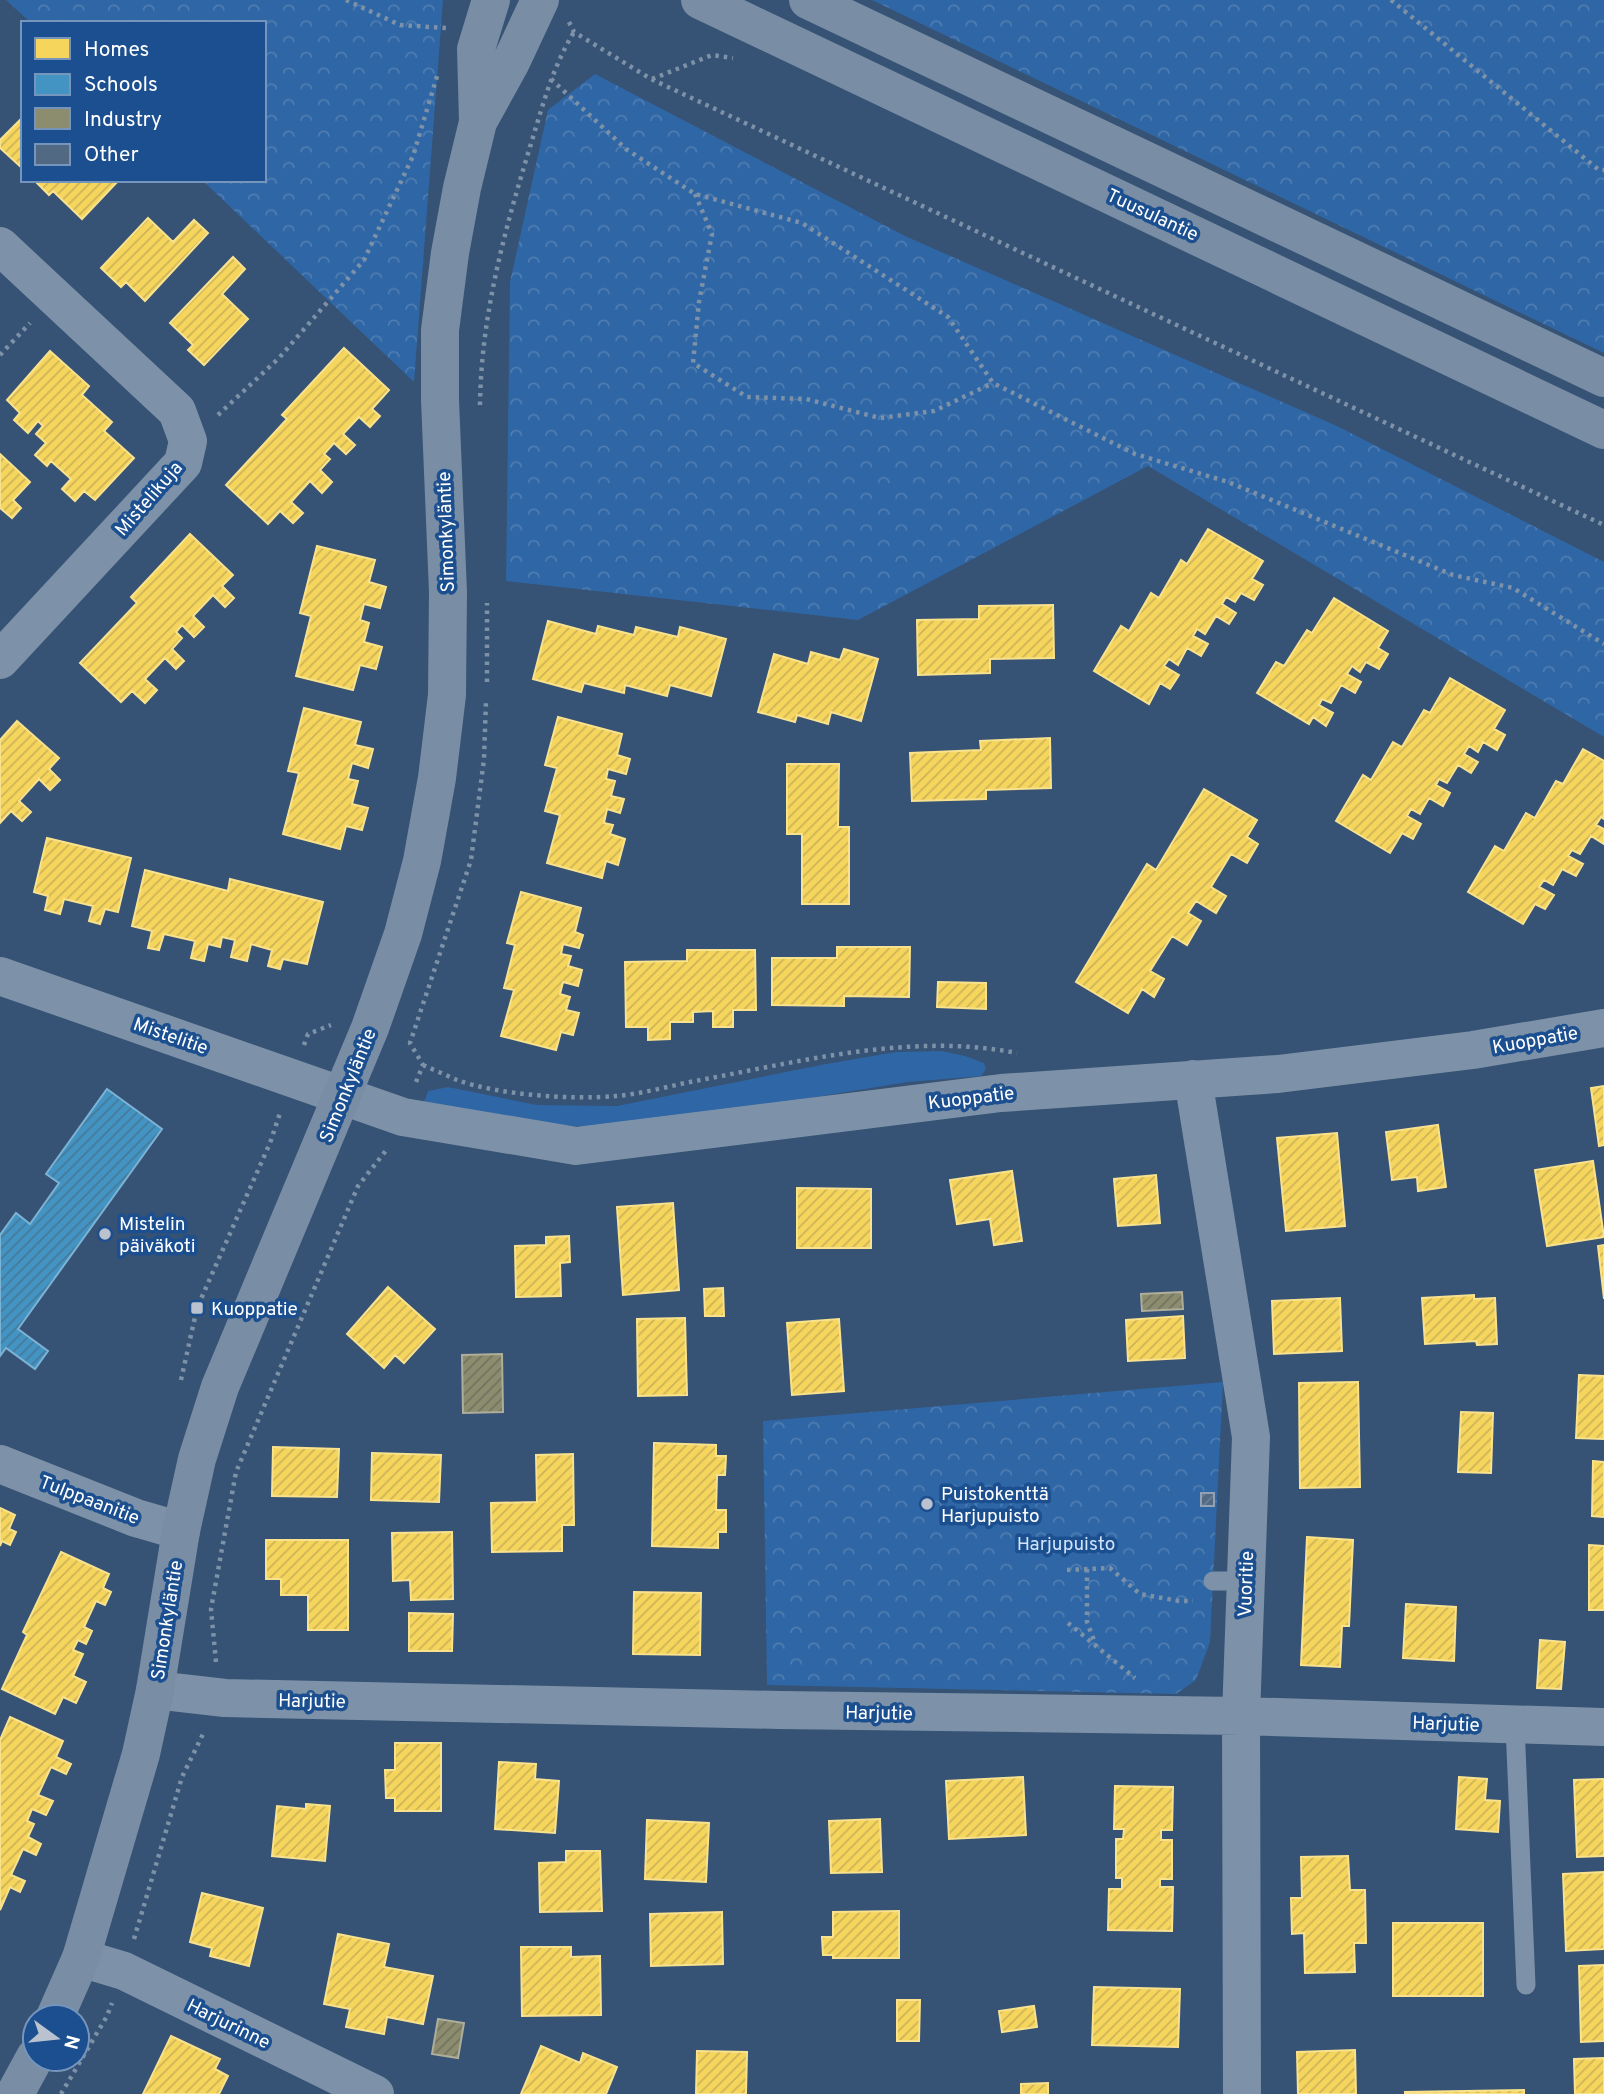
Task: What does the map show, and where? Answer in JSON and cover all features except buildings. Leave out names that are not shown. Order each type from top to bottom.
[{"type":"main road","name":"Simonkyläntie","points":[[478,122],[476,49],[491,0]]},
{"type":"main road","name":"Simonkyläntie","points":[[61,2003],[81,1958],[141,1754],[155,1690],[181,1531],[197,1460],[220,1387],[370,1028],[403,934],[422,861],[437,778],[447,695],[448,592],[440,400],[440,330],[450,253],[478,122],[511,62],[540,0]]},
{"type":"main road","name":"Tuusulantie","points":[[700,0],[1604,430]]},
{"type":"main road","points":[[808,0],[1604,378]]},
{"type":"main road","points":[[15,2094],[26,2073]]},
{"type":"street","name":"Mistelikuja","points":[[0,246],[177,411],[188,441],[183,463],[0,660]]},
{"type":"street","name":"Mistelitie","points":[[0,975],[342,1096]]},
{"type":"street","name":"Kuoppatie","points":[[342,1096],[403,1117],[576,1146],[1001,1093],[1278,1074],[1472,1050],[1604,1028]]},
{"type":"street","name":"Vuoritie","points":[[1193,1079],[1251,1437],[1229,1581],[1241,1716],[1242,2094]]},
{"type":"street","name":"Tulppaanitie","points":[[0,1464],[136,1518],[181,1531]]},
{"type":"street","name":"Harjutie","points":[[155,1690],[225,1698],[766,1710],[1241,1716],[1604,1727]]},
{"type":"street","name":"Harjurinne","points":[[81,1958],[124,1971],[375,2094]]},
{"type":"lane","points":[[1515,1725],[1526,1986]]},
{"type":"path","points":[[346,0],[400,25],[450,28],[447,39]]},
{"type":"path","points":[[540,0],[564,12],[574,32],[651,79],[1604,525]]},
{"type":"path","points":[[1391,0],[1599,170],[1604,170]]},
{"type":"path","points":[[651,79],[712,55],[735,59]]},
{"type":"path","points":[[188,441],[279,358],[364,260],[414,156],[441,62]]},
{"type":"path","points":[[551,79],[626,149],[695,194],[802,223],[948,317],[993,383],[1135,454],[1228,482],[1453,575],[1513,588],[1604,644]]},
{"type":"path","points":[[695,194],[712,234],[699,302],[694,363],[747,397],[806,399],[880,418],[934,411],[993,383]]},
{"type":"path","points":[[0,355],[54,297]]},
{"type":"path","points":[[180,1387],[197,1307],[270,1143],[308,1034],[332,1025]]},
{"type":"path","points":[[423,1065],[459,1080],[490,1088],[562,1097],[617,1096],[800,1062],[912,1045],[999,1049],[1019,1054]]},
{"type":"path","points":[[1067,1570],[1110,1568],[1140,1594],[1179,1601],[1196,1601],[1229,1581]]},
{"type":"path","points":[[1087,1569],[1087,1622],[1095,1645]]},
{"type":"path","points":[[1068,1623],[1178,1715]]},
{"type":"green space","points":[[6,0],[443,0],[414,382],[204,182],[266,182],[266,21],[29,21]]},
{"type":"green space","points":[[872,0],[1604,0],[1604,353]]},
{"type":"green space","points":[[595,74],[905,236],[1337,426],[1604,562],[1604,737],[1148,466],[858,620],[506,581],[510,282],[548,110]]},
{"type":"green space","points":[[942,1051],[984,1063],[986,1069],[981,1076],[908,1082],[730,1111],[592,1127],[540,1124],[423,1105],[428,1091],[448,1087],[537,1105],[617,1106],[896,1052]]},
{"type":"green space","name":"Harjupuisto","points":[[1223,1382],[1210,1642],[1196,1680],[1176,1694],[767,1685],[763,1421]]},
{"type":"place","name":"Mistelin päiväkoti","points":[[105,1234]]},
{"type":"place","name":"Kuoppatie","points":[[197,1308]]},
{"type":"place","name":"Puistokenttä Harjupuisto","points":[[927,1504]]}]
